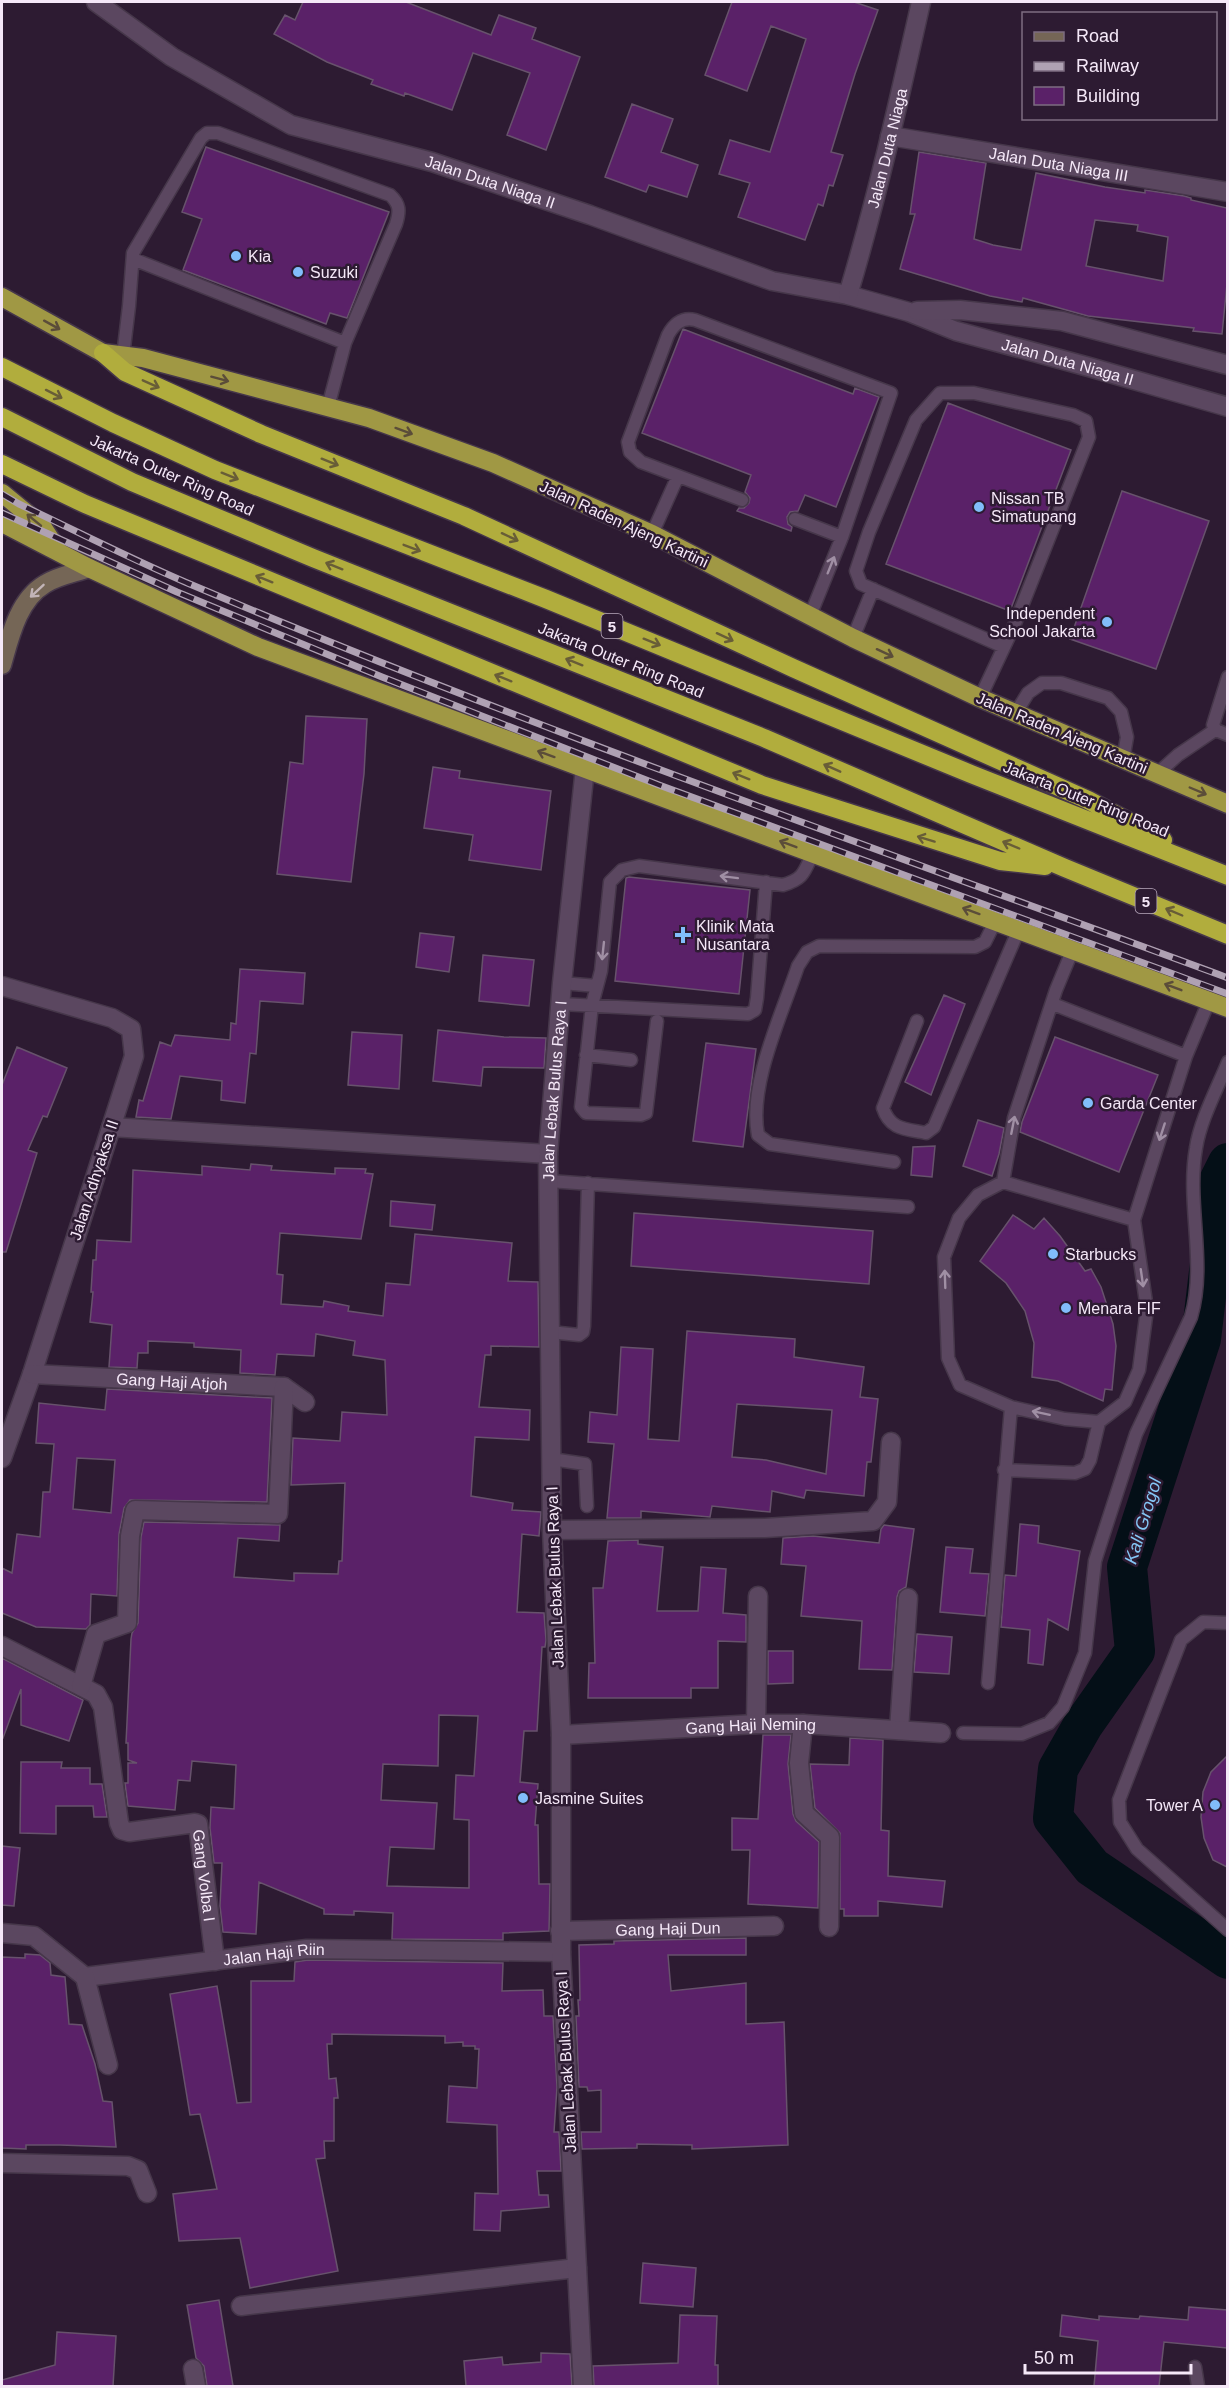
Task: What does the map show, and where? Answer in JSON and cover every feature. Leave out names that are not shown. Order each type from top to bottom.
[{"type":"highway","name":"Jalan Raden Ajeng Kartini","points":[[2,297],[103,353],[143,358],[369,418],[493,463],[652,534],[853,638],[980,698],[1227,804]]},
{"type":"highway","points":[[103,353],[125,372],[261,434],[464,516],[1088,800],[1227,875]]},
{"type":"highway","name":"Jakarta Outer Ring Road","points":[[2,367],[113,423],[215,470],[546,599],[971,774],[1227,875]]},
{"type":"highway","name":"Jakarta Outer Ring Road","points":[[2,417],[142,486],[313,558],[764,738],[1227,935]]},
{"type":"highway","points":[[2,464],[85,504],[762,785],[1000,861],[1065,868]]},
{"type":"highway","points":[[2,494],[42,526],[59,553]]},
{"type":"highway","points":[[2,524],[258,647],[996,920],[1227,1008]]},
{"type":"main road","points":[[2,665],[22,609],[33,592],[47,582],[90,568]]},
{"type":"street","name":"Jalan Duta Niaga II","points":[[96,2],[172,57],[291,125],[432,162],[590,215],[772,281],[848,295],[909,312],[956,331],[1089,366],[1227,407]]},
{"type":"street","name":"Jalan Duta Niaga","points":[[848,295],[890,136],[921,2]]},
{"type":"street","name":"Jalan Duta Niaga III","points":[[890,136],[1227,192]]},
{"type":"street","name":"Jalan Duta Niaga II","points":[[909,312],[960,310],[1062,321],[1227,364]]},
{"type":"street","name":"Jalan Lebak Bulus Raya I","points":[[583,2386],[560,1930],[561,1735],[552,1530],[548,1154],[562,983],[585,768]]},
{"type":"street","name":"Jalan Adhyaksa II","points":[[2,986],[112,1018],[131,1029],[134,1056],[32,1374],[2,1458]]},
{"type":"street","points":[[111,1127],[548,1154]]},
{"type":"street","name":"Gang Haji Atjoh","points":[[32,1374],[284,1387]]},
{"type":"street","points":[[284,1387],[305,1402]]},
{"type":"street","points":[[2,1646],[89,1690],[96,1634],[127,1623],[130,1536],[135,1510],[278,1514],[284,1387]]},
{"type":"street","points":[[552,1530],[765,1528],[873,1521],[887,1502],[891,1442]]},
{"type":"street","points":[[756,1725],[758,1596]]},
{"type":"street","points":[[900,1730],[908,1598]]},
{"type":"street","name":"Gang Volba I","points":[[89,1690],[103,1707],[119,1823],[122,1830],[129,1832],[198,1824],[214,1961]]},
{"type":"street","points":[[803,1724],[799,1763],[804,1814],[830,1838],[829,1928]]},
{"type":"street","name":"Gang Haji Neming","points":[[561,1735],[803,1724],[941,1733]]},
{"type":"street","name":"Gang Haji Dun","points":[[560,1930],[774,1926]]},
{"type":"street","points":[[2,1933],[34,1936],[85,1977],[108,2065]]},
{"type":"street","name":"Jalan Haji Riin","points":[[85,1977],[307,1949],[561,1952]]},
{"type":"street","points":[[2,2163],[128,2166],[138,2170],[147,2193]]},
{"type":"street","points":[[241,2306],[577,2268]]},
{"type":"lane","points":[[123,356],[136,247],[195,147],[207,133],[218,133],[390,195],[397,202],[399,212],[396,224],[345,343],[328,407]]},
{"type":"lane","points":[[133,259],[345,343]]},
{"type":"lane","points":[[742,500],[641,462],[630,452],[628,442],[668,335],[675,325],[691,319],[891,393],[842,537],[810,616]]},
{"type":"lane","points":[[980,698],[1004,647],[1089,436],[1086,422],[1073,415],[974,393],[940,393],[916,420],[869,532],[856,571],[861,584],[1004,647]]},
{"type":"lane","points":[[652,534],[678,476]]},
{"type":"lane","points":[[795,519],[842,537]]},
{"type":"lane","points":[[853,638],[873,589]]},
{"type":"lane","points":[[1215,730],[1213,722],[1227,677]]},
{"type":"lane","points":[[1015,714],[1028,693],[1042,683],[1061,683],[1108,698],[1121,712],[1127,737],[1123,760]]},
{"type":"lane","points":[[1215,730],[1227,735]]},
{"type":"lane","points":[[1156,774],[1178,755],[1215,730]]},
{"type":"lane","points":[[657,1021],[646,1113],[641,1116],[586,1113],[581,1107],[592,1005],[601,971],[610,882],[621,870],[639,866],[783,885],[797,881],[804,873],[813,853]]},
{"type":"lane","points":[[561,1004],[748,1014],[755,1010],[766,882]]},
{"type":"lane","points":[[894,1162],[770,1144],[758,1136],[754,1120],[759,1081],[798,966],[807,952],[819,946],[975,947],[985,942],[996,920]]},
{"type":"lane","points":[[917,1021],[883,1108],[887,1119],[896,1126],[926,1133],[934,1127],[1019,929]]},
{"type":"lane","points":[[1003,1182],[1014,1118],[1056,990],[1073,949]]},
{"type":"lane","points":[[562,983],[597,986]]},
{"type":"lane","points":[[1004,1470],[1075,1473],[1084,1469],[1090,1460],[1099,1422],[1125,1402],[1139,1370],[1147,1309],[1134,1220],[1186,1056],[1209,1001]]},
{"type":"lane","points":[[1053,1004],[1186,1056]]},
{"type":"lane","points":[[586,1055],[631,1060]]},
{"type":"lane","points":[[963,1733],[1022,1734],[1049,1723],[1063,1707],[1085,1653],[1095,1561],[1136,1434],[1195,1304],[1197,1282],[1194,1170],[1196,1147],[1227,1062]]},
{"type":"lane","points":[[549,1180],[908,1207]]},
{"type":"lane","points":[[1099,1422],[1065,1419],[1011,1407],[960,1385],[948,1359],[944,1257],[959,1218],[978,1195],[1003,1182],[1134,1220]]},
{"type":"lane","points":[[550,1332],[579,1335],[583,1332],[588,1183]]},
{"type":"lane","points":[[988,1683],[1011,1407]]},
{"type":"lane","points":[[551,1459],[585,1464],[587,1506]]},
{"type":"lane","points":[[1227,1623],[1203,1622],[1181,1640],[1119,1800],[1120,1822],[1137,1849],[1227,1930]]},
{"type":"lane","points":[[1195,2367],[1198,2386]]},
{"type":"building","points":[[303,2],[406,2],[491,35],[499,15],[536,28],[532,39],[580,57],[546,150],[507,135],[530,73],[473,53],[452,110],[405,93],[404,96],[371,84],[373,80],[327,62],[274,34],[285,15],[295,20]]},
{"type":"building","points":[[732,2],[854,2],[878,10],[831,152],[843,155],[833,186],[829,185],[823,206],[818,204],[805,240],[738,217],[750,183],[719,174],[730,140],[770,152],[806,39],[771,26],[747,91],[705,75]]},
{"type":"building","points":[[632,104],[673,119],[661,152],[698,165],[687,197],[649,185],[646,192],[605,177]]},
{"type":"building","points":[[206,147],[389,212],[347,318],[330,313],[326,324],[183,270],[202,219],[182,212]]},
{"type":"building","points":[[919,152],[986,163],[974,239],[993,245],[1021,250],[1036,173],[1105,187],[1184,196],[1191,200],[1227,208],[1227,284],[1222,334],[1193,331],[1194,328],[1088,316],[1023,298],[1022,302],[990,296],[900,269],[915,214],[910,214]],"holes":[[[1095,220],[1138,225],[1137,231],[1168,237],[1163,281],[1086,266]]]},
{"type":"building","points":[[683,329],[853,394],[855,388],[879,397],[836,507],[805,495],[798,511],[790,512],[787,517],[788,524],[792,527],[791,531],[737,511],[749,503],[750,498],[745,492],[751,475],[642,433]]},
{"type":"building","name":"Nissan TB Simatupang","points":[[948,403],[1071,450],[1010,611],[886,564]]},
{"type":"building","points":[[1122,491],[1209,521],[1156,669],[1070,639]]},
{"type":"building","points":[[306,716],[367,719],[364,774],[351,882],[277,874],[290,762],[303,764]]},
{"type":"building","points":[[433,767],[460,771],[459,778],[551,791],[541,870],[469,860],[473,835],[424,828]]},
{"type":"building","name":"Klinik Mata Nusantara","points":[[626,878],[750,890],[739,994],[615,981]]},
{"type":"building","points":[[420,933],[454,937],[449,972],[416,967]]},
{"type":"building","points":[[483,955],[534,960],[529,1006],[479,1001]]},
{"type":"building","points":[[240,969],[305,973],[303,1004],[260,1001],[256,1054],[250,1053],[245,1103],[221,1100],[222,1081],[180,1076],[171,1119],[136,1117],[139,1100],[143,1101],[160,1042],[171,1046],[175,1035],[230,1040],[231,1023],[236,1024]]},
{"type":"building","points":[[944,995],[965,1004],[931,1095],[905,1082]]},
{"type":"building","points":[[438,1030],[504,1037],[546,1038],[544,1068],[483,1067],[481,1086],[433,1081]]},
{"type":"building","points":[[352,1032],[402,1035],[399,1089],[348,1085]]},
{"type":"building","name":"Garda Center","points":[[1055,1037],[1158,1075],[1119,1172],[1020,1132]]},
{"type":"building","points":[[706,1043],[756,1049],[743,1147],[693,1141]]},
{"type":"building","points":[[17,1047],[67,1068],[47,1117],[43,1116],[28,1150],[37,1153],[6,1252],[2,1252],[2,1085]]},
{"type":"building","points":[[978,1120],[1004,1128],[992,1176],[963,1166]]},
{"type":"building","points":[[935,1146],[932,1177],[911,1175],[913,1147]]},
{"type":"building","points":[[251,1164],[272,1166],[271,1170],[335,1174],[335,1168],[366,1169],[365,1173],[373,1174],[361,1239],[280,1233],[277,1274],[283,1275],[281,1304],[323,1307],[324,1301],[349,1306],[348,1311],[383,1316],[386,1283],[410,1285],[415,1234],[512,1243],[508,1281],[538,1282],[539,1347],[491,1346],[491,1355],[485,1355],[479,1407],[530,1410],[529,1440],[475,1437],[471,1496],[513,1503],[512,1510],[541,1512],[539,1536],[522,1534],[517,1612],[544,1613],[546,1640],[545,1647],[542,1647],[537,1731],[524,1731],[520,1782],[538,1784],[535,1825],[538,1825],[539,1884],[550,1884],[549,1931],[503,1933],[503,1940],[392,1939],[393,1913],[354,1911],[354,1915],[324,1914],[324,1909],[259,1882],[256,1934],[223,1932],[220,1906],[222,1863],[214,1863],[210,1828],[211,1807],[234,1809],[236,1765],[192,1761],[190,1781],[178,1780],[175,1810],[128,1806],[125,1783],[128,1783],[128,1763],[137,1763],[128,1760],[128,1743],[126,1743],[131,1639],[138,1623],[141,1537],[144,1522],[280,1525],[279,1541],[238,1538],[234,1577],[294,1581],[294,1573],[338,1574],[339,1561],[342,1561],[345,1483],[291,1485],[293,1438],[340,1441],[342,1412],[387,1415],[385,1360],[353,1355],[355,1341],[316,1334],[314,1356],[277,1354],[275,1375],[240,1373],[241,1350],[194,1347],[194,1343],[148,1341],[148,1353],[138,1353],[137,1368],[109,1367],[112,1325],[90,1322],[93,1260],[96,1260],[97,1240],[131,1242],[133,1170],[202,1175],[202,1166],[250,1170]],"holes":[[[439,1715],[478,1716],[474,1776],[456,1775],[454,1819],[469,1820],[469,1888],[387,1886],[390,1847],[434,1849],[437,1803],[381,1800],[383,1764],[438,1766]]]},
{"type":"building","points":[[391,1201],[435,1205],[432,1230],[390,1226]]},
{"type":"building","points":[[634,1213],[873,1231],[869,1284],[631,1266]]},
{"type":"building","name":"Menara FIF","points":[[1013,1215],[1034,1229],[1044,1218],[1085,1271],[1091,1269],[1101,1287],[1113,1324],[1116,1346],[1112,1390],[1105,1389],[1103,1401],[1058,1381],[1032,1377],[1034,1343],[1025,1311],[1006,1283],[980,1261]]},
{"type":"building","points":[[687,1331],[795,1339],[794,1357],[864,1367],[860,1397],[878,1399],[871,1462],[867,1462],[864,1496],[806,1490],[804,1498],[772,1491],[770,1512],[712,1506],[710,1517],[641,1511],[641,1518],[607,1518],[614,1444],[588,1442],[590,1412],[617,1415],[621,1347],[653,1349],[648,1439],[679,1441]],"holes":[[[737,1404],[832,1410],[826,1474],[766,1460],[732,1457]]]},
{"type":"building","points":[[107,1389],[272,1398],[267,1502],[130,1500],[124,1508],[119,1534],[117,1596],[91,1594],[90,1625],[86,1629],[36,1627],[2,1613],[2,1568],[12,1573],[17,1534],[40,1537],[43,1492],[50,1492],[54,1444],[36,1443],[39,1403],[105,1410]],"holes":[[[77,1458],[115,1460],[111,1513],[73,1509]]]},
{"type":"building","points":[[1020,1524],[1039,1526],[1038,1543],[1080,1551],[1068,1630],[1048,1619],[1043,1665],[1028,1663],[1030,1630],[1001,1627],[1005,1575],[1016,1576]]},
{"type":"building","points":[[884,1525],[914,1529],[906,1587],[899,1591],[897,1597],[892,1670],[859,1669],[862,1621],[801,1616],[806,1566],[781,1564],[783,1538],[813,1536],[879,1543],[881,1529]]},
{"type":"building","points":[[638,1540],[638,1544],[663,1547],[657,1611],[698,1611],[701,1567],[726,1569],[723,1613],[746,1615],[746,1642],[718,1641],[718,1688],[691,1688],[691,1698],[588,1698],[589,1663],[595,1663],[593,1588],[603,1588],[608,1541]]},
{"type":"building","points":[[946,1547],[973,1549],[970,1573],[989,1574],[985,1616],[940,1612]]},
{"type":"building","points":[[917,1634],[952,1637],[949,1674],[914,1672]]},
{"type":"building","points":[[768,1651],[793,1651],[793,1683],[768,1684]]},
{"type":"building","points":[[2,1658],[83,1700],[69,1741],[21,1725],[21,1689],[2,1737]]},
{"type":"building","points":[[763,1735],[791,1735],[788,1764],[793,1814],[796,1821],[819,1842],[818,1908],[748,1904],[750,1850],[732,1850],[732,1818],[758,1819]]},
{"type":"building","points":[[850,1738],[883,1740],[881,1830],[889,1831],[888,1876],[945,1881],[942,1907],[878,1901],[878,1916],[844,1916],[844,1909],[840,1909],[840,1833],[815,1808],[810,1764],[849,1765]]},
{"type":"building","name":"Tower A","points":[[1227,1756],[1227,1867],[1213,1860],[1204,1838],[1201,1817],[1203,1792],[1211,1772]]},
{"type":"building","points":[[21,1762],[62,1762],[61,1768],[90,1768],[90,1784],[102,1784],[107,1817],[94,1817],[93,1806],[56,1806],[56,1834],[20,1833]]},
{"type":"building","points":[[2,1846],[20,1848],[14,1906],[2,1905]]},
{"type":"building","points":[[746,1938],[746,1955],[668,1955],[671,1991],[746,1983],[746,2024],[784,2022],[788,2145],[692,2149],[692,2145],[637,2144],[637,2148],[582,2149],[581,2132],[601,2132],[601,2090],[588,2091],[587,2087],[579,2087],[576,2016],[579,2016],[578,2000],[580,2000],[579,1945],[614,1944],[614,1941]]},
{"type":"building","points":[[25,1954],[40,1955],[50,1963],[51,1975],[65,1977],[69,2024],[82,2025],[95,2064],[103,2101],[112,2102],[116,2147],[26,2145],[26,2149],[2,2148],[2,1957],[25,1958]]},
{"type":"building","points":[[308,1960],[503,1963],[502,1991],[543,1990],[544,2016],[553,2016],[557,2087],[554,2132],[559,2132],[561,2171],[537,2171],[539,2195],[548,2195],[549,2207],[501,2211],[500,2231],[474,2230],[475,2193],[498,2194],[497,2125],[447,2122],[449,2086],[477,2088],[479,2049],[475,2049],[475,2046],[463,2046],[463,2042],[445,2043],[445,2036],[332,2034],[332,2044],[327,2044],[329,2079],[336,2078],[338,2098],[334,2098],[334,2141],[324,2141],[325,2158],[316,2159],[338,2271],[250,2288],[240,2238],[179,2241],[173,2194],[217,2189],[200,2114],[190,2115],[170,1994],[217,1986],[237,2103],[251,2102],[251,1981],[294,1981],[295,1962]]},
{"type":"building","points":[[643,2263],[696,2268],[693,2307],[640,2303]]},
{"type":"building","points":[[219,2300],[233,2386],[207,2386],[204,2366],[196,2358],[187,2305]]},
{"type":"building","points":[[1189,2307],[1227,2310],[1227,2348],[1164,2342],[1159,2386],[1094,2386],[1098,2341],[1060,2336],[1062,2315],[1099,2320],[1099,2316],[1139,2319],[1140,2316],[1188,2320]]},
{"type":"building","points":[[680,2315],[717,2316],[715,2365],[718,2365],[718,2386],[594,2386],[593,2366],[678,2363]]},
{"type":"building","points":[[57,2332],[116,2336],[113,2386],[2,2386],[2,2380],[55,2365]]},
{"type":"building","points":[[541,2353],[570,2354],[572,2386],[466,2386],[464,2361],[502,2357],[503,2365],[541,2362]]},
{"type":"waterway","name":"Kali Grogol","points":[[1228,1163],[1220,1179],[1201,1339],[1127,1567],[1135,1651],[1083,1725],[1058,1769],[1053,1818],[1092,1867],[1228,1959]]},
{"type":"railway","points":[[2,494],[185,582],[443,687],[704,786],[1228,978]]},
{"type":"railway","points":[[2,513],[177,592],[382,677],[659,785],[1228,994]]},
{"type":"place","name":"Kia","points":[[236,256]]},
{"type":"place","name":"Suzuki","points":[[298,272]]},
{"type":"place","name":"Nissan TB Simatupang","points":[[979,507]]},
{"type":"place","name":"Independent School Jakarta","points":[[1107,622]]},
{"type":"place","name":"Klinik Mata Nusantara","points":[[683,935]]},
{"type":"place","name":"Garda Center","points":[[1088,1103]]},
{"type":"place","name":"Starbucks","points":[[1053,1254]]},
{"type":"place","name":"Menara FIF","points":[[1066,1308]]},
{"type":"place","name":"Jasmine Suites","points":[[523,1798]]},
{"type":"place","name":"Tower A","points":[[1215,1805]]}]
